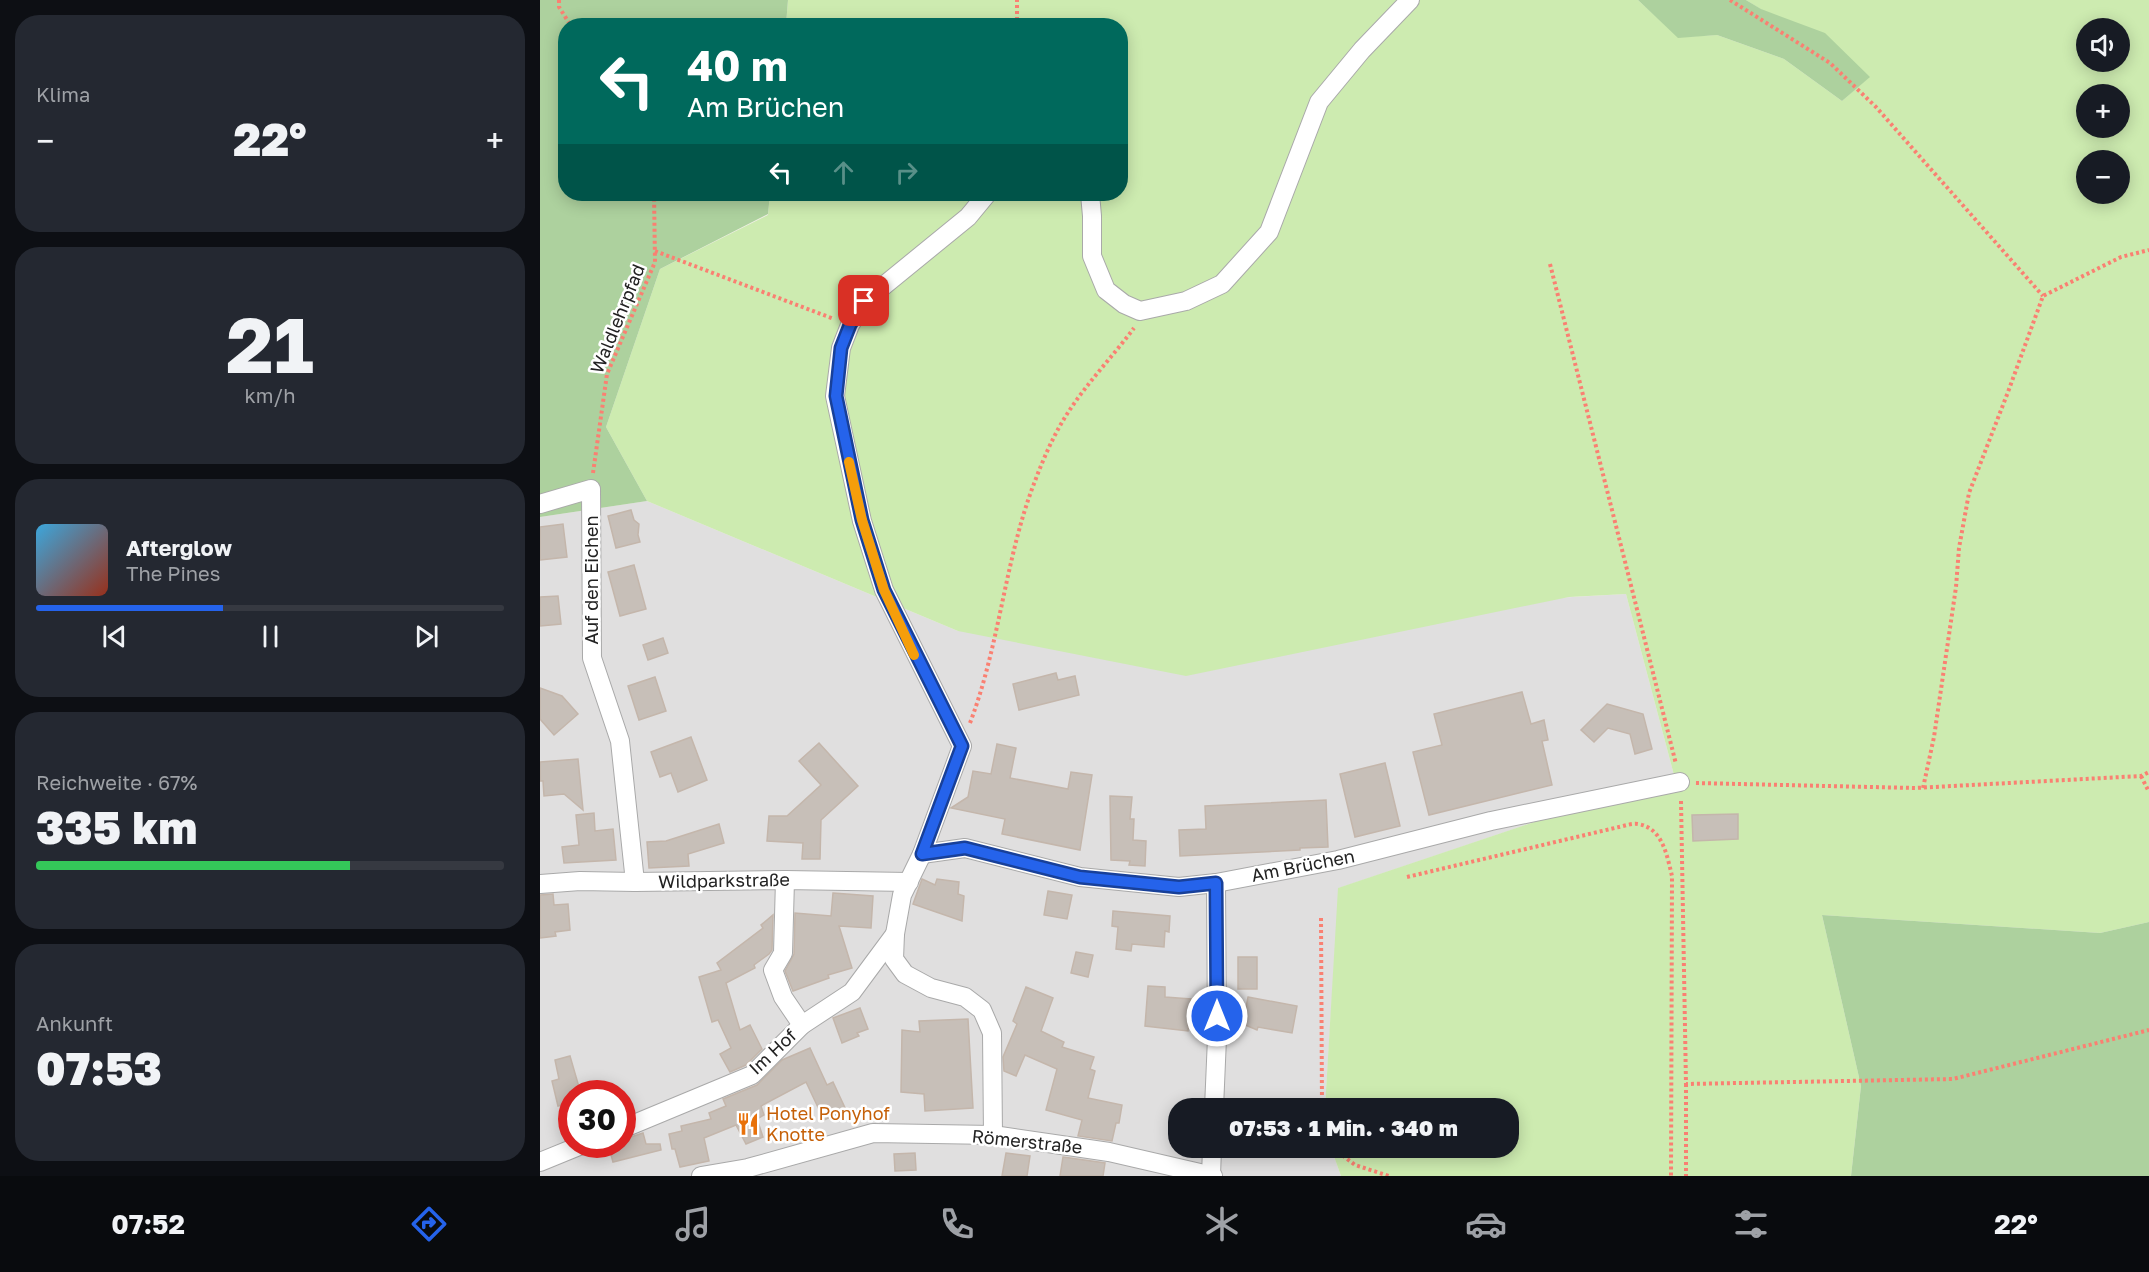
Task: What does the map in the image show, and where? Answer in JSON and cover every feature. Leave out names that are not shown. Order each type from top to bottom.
[{"type":"street","points":[[1091,201],[1092,256],[1106,290],[1124,304],[1140,311],[1186,301],[1222,284],[1269,232],[1319,102],[1362,50],[1410,0]]},
{"type":"street","points":[[981,201],[968,217],[864,301],[850,325],[841,348],[836,396],[862,520],[884,590],[962,746],[922,854],[902,895],[895,934],[894,959],[905,974],[931,988],[965,997],[982,1010],[992,1033],[993,1135]]},
{"type":"street","points":[[540,504],[591,489]]},
{"type":"street","name":"Auf den Eichen","points":[[591,489],[592,658],[620,741],[635,882]]},
{"type":"street","name":"Am Brüchen","points":[[922,854],[965,848],[1080,877],[1179,887],[1216,883],[1338,860],[1491,821],[1680,782]]},
{"type":"street","points":[[785,880],[783,953],[773,970],[783,997],[802,1025]]},
{"type":"street","name":"Wildparkstraße","points":[[540,884],[580,881],[909,882]]},
{"type":"street","points":[[1214,1098],[1217,1038],[1216,883]]},
{"type":"street","name":"Im Hof","points":[[636,1123],[752,1075],[802,1025],[852,992],[895,934]]},
{"type":"street","name":"Römerstraße","points":[[701,1176],[748,1168],[873,1133],[993,1135],[1109,1152],[1212,1176]]},
{"type":"street","points":[[540,1162],[558,1155]]},
{"type":"street","points":[[1212,1158],[1212,1176]]},
{"type":"path","points":[[559,0],[559,7],[567,18]]},
{"type":"path","points":[[1017,0],[1017,18]]},
{"type":"path","points":[[1730,0],[1830,63],[1876,107],[2043,296]]},
{"type":"path","name":"Waldlehrpfad","points":[[591,489],[607,374],[655,262],[654,201]]},
{"type":"path","points":[[1923,788],[1935,725],[1956,587],[1959,548],[1969,493],[2043,296],[2121,257],[2149,250]]},
{"type":"path","points":[[655,251],[850,325]]},
{"type":"path","points":[[1550,264],[1680,782],[1686,1176]]},
{"type":"path","points":[[962,746],[987,673],[1018,533],[1035,482],[1069,411],[1138,324],[1140,311]]},
{"type":"path","points":[[1680,782],[1923,788],[2141,776],[2149,772]]},
{"type":"path","points":[[2141,776],[2149,792]]},
{"type":"path","points":[[1407,877],[1638,824],[1652,831],[1664,844],[1672,876],[1671,1176]]},
{"type":"path","points":[[1321,918],[1322,1098]]},
{"type":"path","points":[[1686,1084],[1953,1079],[2149,1030]]},
{"type":"path","points":[[1345,1158],[1354,1165],[1389,1176]]},
{"type":"shaded area","points":[[647,501],[958,631],[1626,594],[1674,775],[1339,888],[1326,1098],[1168,1098],[1168,1158],[1335,1158],[1341,1176],[540,1176],[540,517]]},
{"type":"green space","points":[[540,0],[788,0],[787,18],[558,18],[558,201],[769,201],[768,214],[660,269],[606,427],[647,501],[540,517]]},
{"type":"green space","points":[[788,0],[1638,0],[1678,37],[1717,35],[1784,59],[1842,101],[1869,77],[1746,0],[2149,0],[2149,922],[2100,933],[1822,915],[1861,1086],[1851,1176],[1341,1176],[1335,1158],[1519,1158],[1519,1098],[1326,1098],[1338,888],[1674,775],[1626,594],[1569,597],[1186,676],[958,631],[647,501],[606,427],[660,269],[768,215],[769,201],[1128,201],[1128,18],[787,18]]},
{"type":"green space","points":[[1638,0],[1746,0],[1761,9],[1825,33],[1870,77],[1842,101],[1784,59],[1717,35],[1678,38]]},
{"type":"green space","points":[[1822,915],[2100,933],[2149,922],[2149,1176],[1851,1176],[1861,1086]]},
{"type":"building","points":[[631,510],[634,520],[639,524],[640,542],[616,548],[608,516]]},
{"type":"building","points":[[563,524],[567,557],[540,560],[540,527]]},
{"type":"building","points":[[634,565],[646,609],[620,616],[608,572]]},
{"type":"building","points":[[558,596],[561,624],[540,626],[540,597]]},
{"type":"building","points":[[663,638],[668,653],[648,660],[643,645]]},
{"type":"building","points":[[1056,673],[1058,680],[1075,676],[1079,695],[1019,710],[1013,684]]},
{"type":"building","points":[[655,677],[666,711],[639,720],[628,686]]},
{"type":"building","points":[[540,688],[562,696],[578,714],[554,735],[540,719]]},
{"type":"building","points":[[1522,692],[1531,724],[1544,720],[1548,740],[1542,741],[1552,785],[1429,815],[1413,752],[1442,745],[1434,714]]},
{"type":"building","points":[[1607,704],[1643,714],[1652,749],[1635,754],[1630,734],[1608,728],[1594,742],[1581,730]]},
{"type":"building","points":[[691,737],[707,780],[678,792],[671,773],[660,777],[651,752]]},
{"type":"building","points":[[819,743],[858,786],[821,820],[820,859],[802,859],[803,843],[767,841],[769,816],[787,816],[821,785],[799,761]]},
{"type":"building","points":[[997,744],[1016,748],[1010,778],[1068,789],[1071,772],[1092,775],[1080,850],[1002,834],[1005,819],[951,808],[968,797],[973,771],[991,774]]},
{"type":"building","points":[[578,759],[583,810],[564,794],[544,796],[543,781],[540,781],[540,762]]},
{"type":"building","points":[[1385,763],[1400,826],[1355,837],[1340,774]]},
{"type":"building","points":[[1110,796],[1132,797],[1130,819],[1134,819],[1133,840],[1146,841],[1145,866],[1129,865],[1130,861],[1111,860]]},
{"type":"building","points":[[1326,800],[1328,847],[1180,856],[1179,830],[1206,829],[1205,806]]},
{"type":"building","points":[[594,813],[595,831],[613,829],[616,860],[564,863],[562,847],[579,845],[576,815]]},
{"type":"building","points":[[1738,814],[1738,839],[1693,841],[1692,815]]},
{"type":"building","points":[[719,824],[724,843],[688,854],[689,866],[649,868],[647,842],[666,841]]},
{"type":"building","points":[[922,879],[935,885],[937,879],[959,882],[958,894],[964,896],[962,921],[913,904]]},
{"type":"building","points":[[1048,891],[1072,895],[1067,919],[1044,915]]},
{"type":"building","points":[[833,893],[873,896],[871,928],[839,926],[852,968],[828,975],[829,978],[793,991],[785,971],[794,954],[795,913],[831,916]]},
{"type":"building","points":[[553,894],[554,905],[568,904],[570,930],[555,932],[556,936],[540,938],[540,895]]},
{"type":"building","points":[[1113,911],[1170,916],[1169,932],[1165,931],[1164,947],[1132,944],[1131,951],[1116,949],[1118,927],[1112,926]]},
{"type":"building","points":[[773,915],[772,950],[754,965],[755,968],[726,983],[740,1030],[750,1025],[762,1049],[746,1065],[730,1072],[720,1054],[731,1048],[718,1020],[712,1022],[699,977],[721,970],[717,963],[763,928],[761,925]]},
{"type":"building","points":[[1076,952],[1093,955],[1088,977],[1071,973]]},
{"type":"building","points":[[1238,957],[1257,957],[1257,989],[1238,989]]},
{"type":"building","points":[[1148,986],[1165,987],[1165,997],[1191,999],[1188,1031],[1145,1026]]},
{"type":"building","points":[[1026,987],[1053,998],[1041,1031],[1064,1042],[1062,1047],[1094,1057],[1090,1069],[1095,1071],[1088,1098],[1122,1105],[1119,1123],[1116,1123],[1112,1141],[1078,1136],[1082,1120],[1046,1110],[1057,1069],[1025,1055],[1016,1076],[1004,1071],[1003,1057],[1017,1024],[1013,1021]]},
{"type":"building","points":[[1248,997],[1297,1006],[1292,1033],[1258,1027],[1257,1030],[1243,1024]]},
{"type":"building","points":[[860,1008],[868,1029],[857,1033],[859,1036],[842,1043],[833,1018]]},
{"type":"building","points":[[968,1019],[973,1108],[925,1111],[924,1094],[901,1092],[902,1030],[920,1032],[919,1021]]},
{"type":"building","points":[[810,1048],[827,1085],[833,1082],[846,1110],[824,1120],[806,1082],[761,1106],[764,1115],[757,1119],[763,1137],[746,1144],[736,1125],[704,1138],[709,1161],[680,1167],[675,1149],[672,1149],[669,1134],[682,1131],[681,1126],[711,1119],[709,1113],[726,1106],[723,1099],[757,1085],[782,1060]]},
{"type":"building","points":[[570,1056],[577,1080],[558,1080],[558,1106],[552,1081],[559,1079],[555,1060]]},
{"type":"building","points":[[643,1133],[646,1144],[660,1144],[661,1150],[636,1156],[636,1135]]},
{"type":"building","points":[[915,1153],[916,1170],[895,1171],[894,1154]]},
{"type":"building","points":[[1006,1153],[1030,1156],[1027,1176],[1002,1176]]},
{"type":"building","points":[[1063,1157],[1105,1163],[1103,1176],[1060,1176]]},
{"type":"building","points":[[612,1158],[629,1158],[613,1162]]},
{"type":"slow traffic","points":[[849,462],[862,520],[884,590],[914,655]]},
{"type":"place","name":"Hotel Ponyhof Knotte","points":[[748,1124]]},
{"type":"route","points":[[864,301],[850,325],[841,348],[836,396],[862,520],[884,590],[914,655],[962,746],[922,854],[965,848],[1080,877],[1179,887],[1216,883],[1217,1016]]}]
